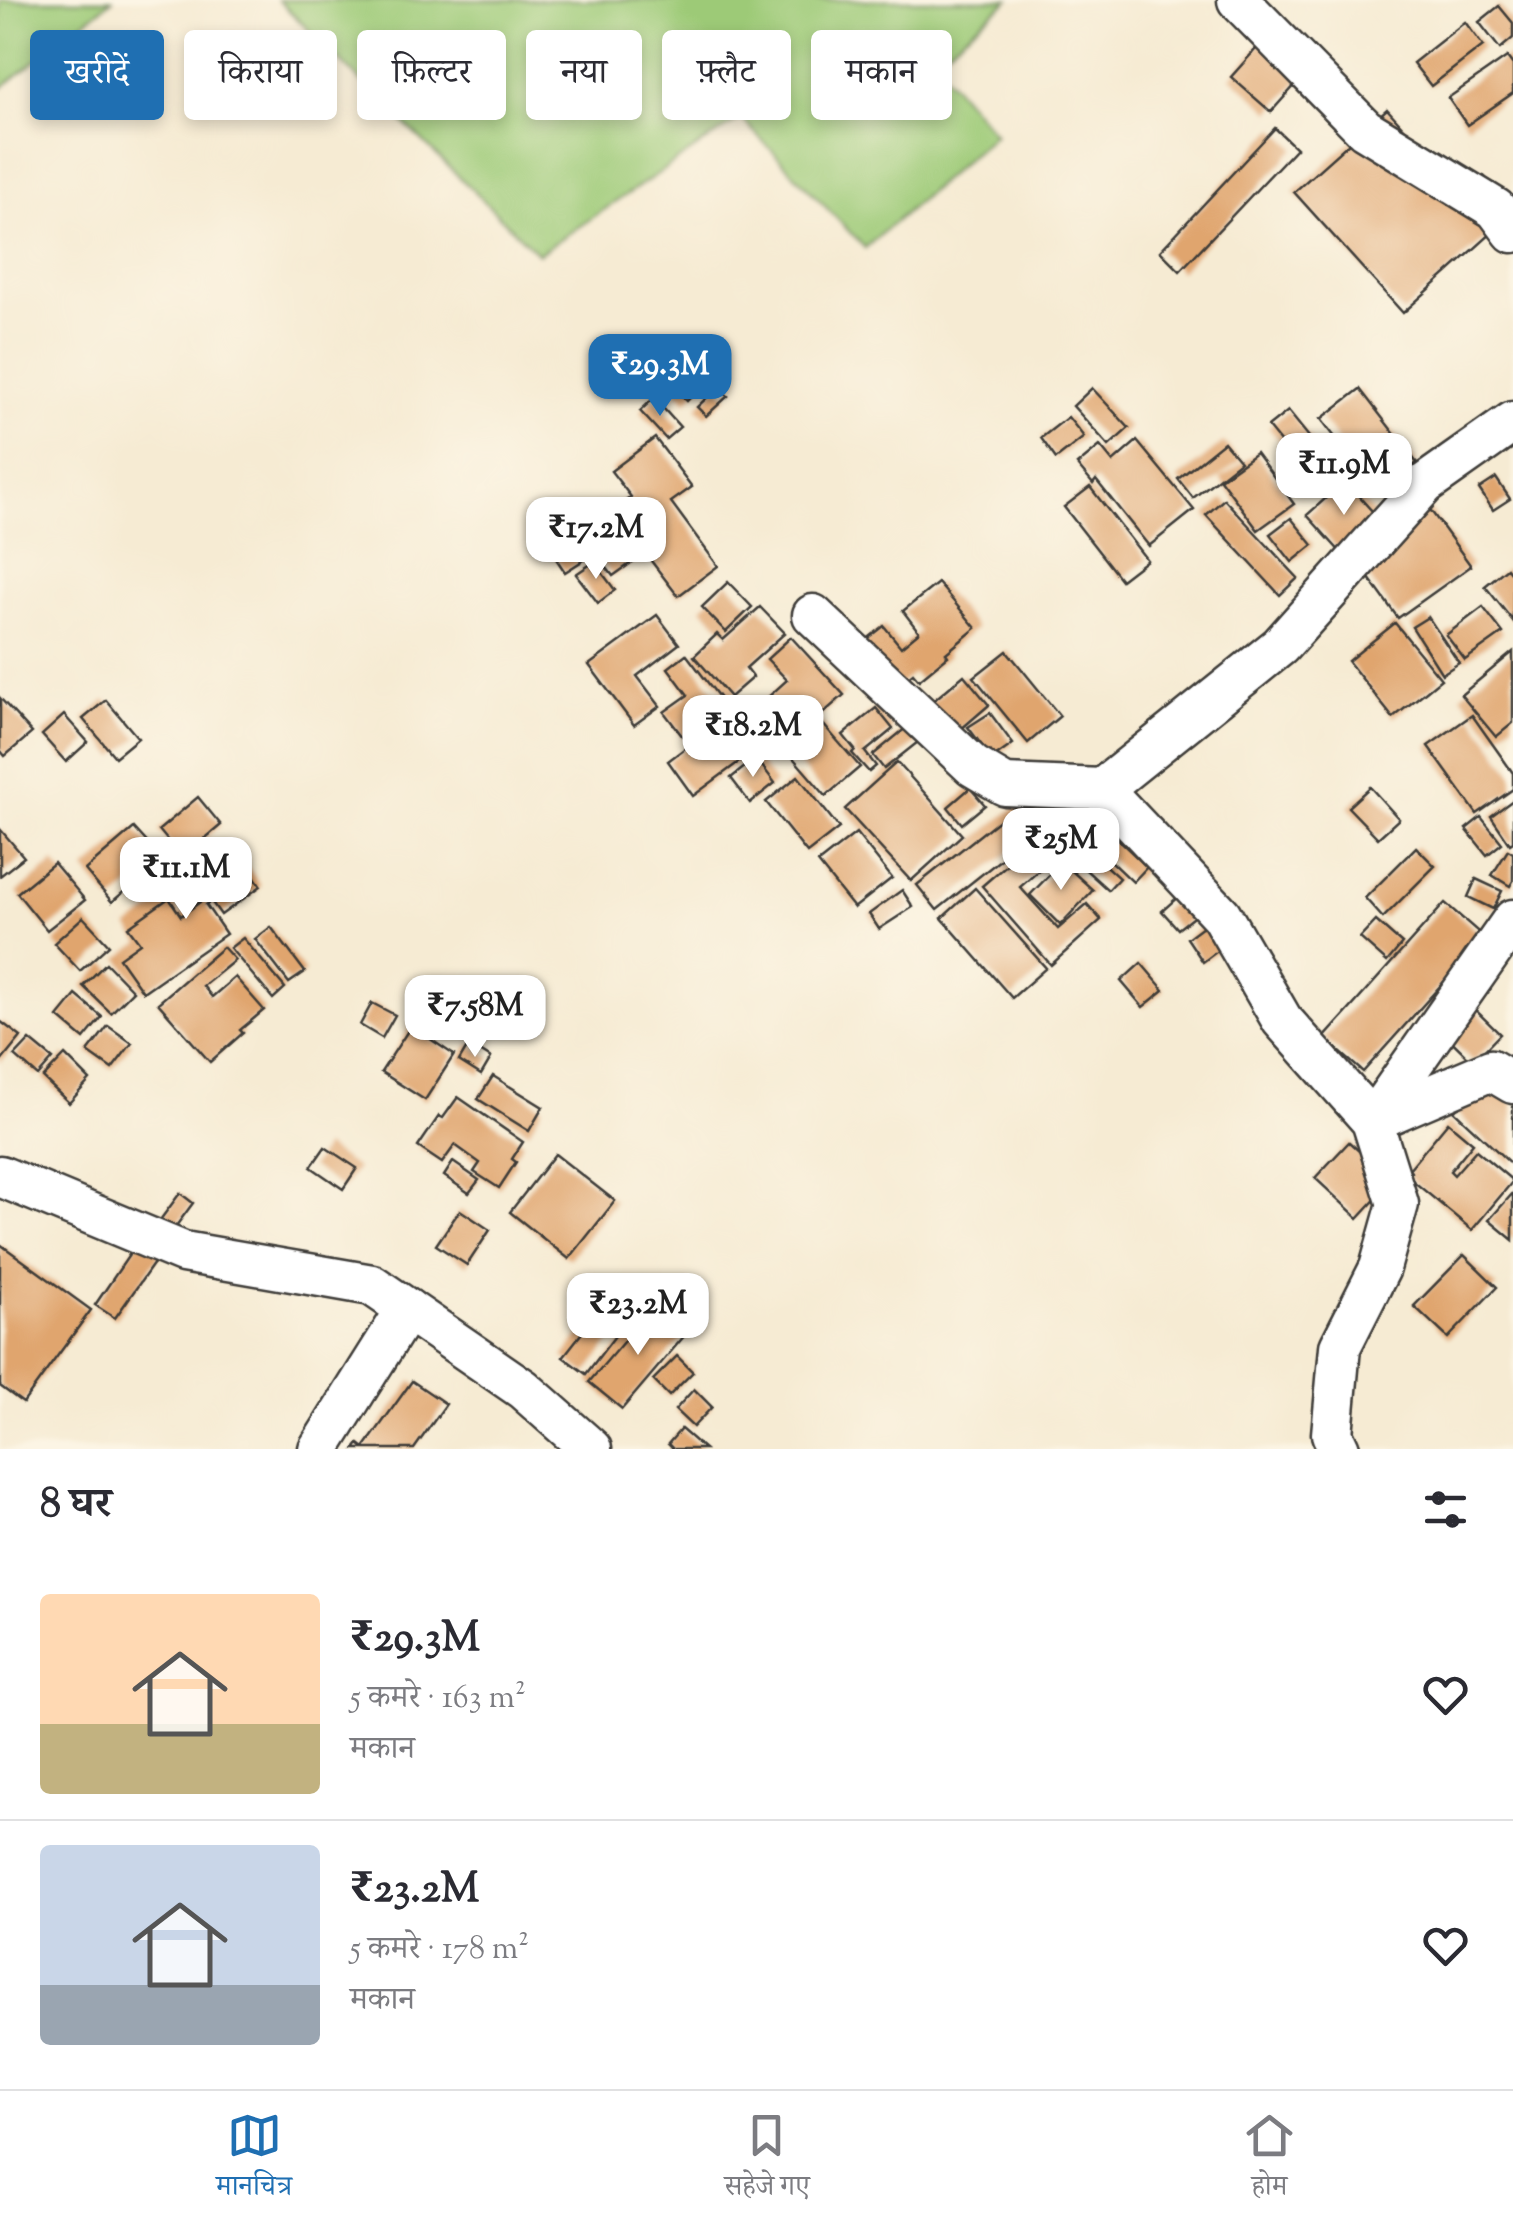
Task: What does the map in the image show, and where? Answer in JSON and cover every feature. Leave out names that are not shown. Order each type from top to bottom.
[{"type":"street","points":[[1238,0],[1365,129],[1496,210],[1513,232]]},
{"type":"street","points":[[812,615],[973,766],[989,776],[1005,785],[1102,789],[1280,646],[1425,484],[1513,422]]},
{"type":"street","points":[[1102,789],[1222,916],[1282,1020],[1372,1122],[1398,1204],[1380,1268],[1340,1347],[1332,1434],[1340,1449]]},
{"type":"street","points":[[1372,1122],[1513,920]]},
{"type":"street","points":[[1372,1122],[1491,1070],[1513,1083]]},
{"type":"street","points":[[0,1176],[183,1252],[372,1285],[522,1389],[591,1449]]},
{"type":"street","points":[[319,1449],[407,1309]]},
{"type":"green space","points":[[0,0],[112,0],[74,30],[30,30],[30,65],[0,89]]},
{"type":"green space","points":[[278,0],[1009,0],[952,46],[952,30],[811,30],[811,120],[952,120],[952,83],[995,134],[865,248],[743,120],[791,120],[791,30],[662,30],[662,120],[738,120],[538,254],[401,120],[506,120],[506,30],[357,30],[357,77],[337,58],[337,30],[309,30]]},
{"type":"building","points":[[1499,6],[1513,23],[1513,38],[1500,49],[1479,22]]},
{"type":"building","points":[[1465,22],[1483,46],[1431,86],[1413,63]]},
{"type":"building","points":[[1264,40],[1304,75],[1271,112],[1231,77]]},
{"type":"building","points":[[1507,57],[1513,65],[1513,93],[1467,125],[1448,98]]},
{"type":"building","points":[[1387,109],[1464,194],[1484,176],[1513,208],[1513,214],[1403,313],[1294,192]]},
{"type":"building","points":[[1275,128],[1296,148],[1180,271],[1160,251]]},
{"type":"building","points":[[685,366],[704,384],[687,401],[668,383]]},
{"type":"building","points":[[718,387],[728,396],[706,416],[697,407]]},
{"type":"building","points":[[1092,388],[1129,428],[1109,446],[1073,406]]},
{"type":"building","points":[[1360,389],[1417,463],[1378,493],[1321,419]]},
{"type":"building","points":[[654,398],[680,427],[666,439],[640,411]]},
{"type":"building","points":[[1288,411],[1322,453],[1302,469],[1268,427]]},
{"type":"building","points":[[1068,417],[1084,437],[1056,459],[1041,438]]},
{"type":"building","points":[[655,438],[692,487],[671,502],[718,566],[678,596],[645,553],[613,576],[581,534],[631,497],[611,471]]},
{"type":"building","points":[[1137,441],[1194,510],[1149,546],[1096,480],[1093,484],[1077,465],[1100,446],[1113,462]]},
{"type":"building","points":[[1224,442],[1240,461],[1193,498],[1178,479]]},
{"type":"building","points":[[1256,453],[1294,504],[1258,530],[1220,479]]},
{"type":"building","points":[[1496,478],[1510,499],[1493,510],[1479,489]]},
{"type":"building","points":[[1345,481],[1381,521],[1344,556],[1307,515]]},
{"type":"building","points":[[1090,487],[1147,560],[1121,580],[1064,507]]},
{"type":"building","points":[[1224,499],[1298,578],[1280,595],[1206,515]]},
{"type":"building","points":[[1426,504],[1471,566],[1398,618],[1353,556]]},
{"type":"building","points":[[1291,518],[1313,545],[1292,562],[1270,534]]},
{"type":"building","points":[[576,534],[590,556],[565,572],[551,551]]},
{"type":"building","points":[[594,562],[615,590],[598,603],[576,574]]},
{"type":"building","points":[[1507,568],[1513,576],[1513,621],[1485,586]]},
{"type":"building","points":[[728,582],[752,607],[726,632],[702,607]]},
{"type":"building","points":[[938,583],[976,628],[919,680],[913,673],[896,687],[861,644],[884,626],[901,647],[919,632],[903,611]]},
{"type":"building","points":[[760,607],[785,633],[746,668],[753,677],[730,697],[694,656],[717,634],[723,640]]},
{"type":"building","points":[[1483,607],[1503,633],[1465,660],[1446,635]]},
{"type":"building","points":[[657,615],[679,644],[637,676],[660,706],[634,725],[589,665]]},
{"type":"building","points":[[1428,617],[1459,663],[1442,674],[1412,627]]},
{"type":"building","points":[[1395,623],[1441,679],[1393,718],[1348,661]]},
{"type":"building","points":[[791,637],[844,695],[820,716],[812,708],[781,736],[756,708],[787,680],[767,659]]},
{"type":"building","points":[[1007,651],[1060,716],[1028,743],[974,677]]},
{"type":"building","points":[[1513,652],[1513,723],[1496,737],[1461,695]]},
{"type":"building","points":[[686,654],[728,709],[686,741],[664,712],[688,695],[668,668]]},
{"type":"building","points":[[964,675],[989,705],[953,736],[927,706]]},
{"type":"building","points":[[0,698],[32,733],[5,756],[0,750]]},
{"type":"building","points":[[106,700],[138,738],[115,757],[83,719]]},
{"type":"building","points":[[876,708],[893,729],[865,752],[876,766],[869,772],[843,735]]},
{"type":"building","points":[[990,713],[1013,744],[992,759],[968,727]]},
{"type":"building","points":[[64,715],[88,742],[66,762],[42,735]]},
{"type":"building","points":[[729,715],[755,750],[693,796],[668,761]]},
{"type":"building","points":[[1472,715],[1513,773],[1513,789],[1477,814],[1428,746]]},
{"type":"building","points":[[822,723],[860,767],[826,796],[788,752]]},
{"type":"building","points":[[907,727],[918,742],[884,769],[873,755]]},
{"type":"building","points":[[756,758],[775,783],[750,803],[731,778]]},
{"type":"building","points":[[897,762],[962,835],[911,881],[845,809]]},
{"type":"building","points":[[798,776],[839,828],[807,853],[766,802]]},
{"type":"building","points":[[1370,787],[1399,819],[1378,838],[1348,807]]},
{"type":"building","points":[[970,788],[985,805],[962,824],[948,807]]},
{"type":"building","points":[[198,797],[221,825],[182,858],[159,830]]},
{"type":"building","points":[[1024,800],[1044,825],[937,910],[917,885]]},
{"type":"building","points":[[1513,800],[1513,842],[1510,844],[1491,816]]},
{"type":"building","points":[[1085,808],[1147,867],[1133,882],[1071,823]]},
{"type":"building","points":[[1481,817],[1502,843],[1487,855],[1466,829]]},
{"type":"building","points":[[134,828],[162,859],[112,902],[85,870]]},
{"type":"building","points":[[0,829],[24,857],[0,876]]},
{"type":"building","points":[[856,833],[892,878],[854,908],[818,863]]},
{"type":"building","points":[[1040,836],[1057,855],[1020,887],[1058,929],[1087,904],[1101,920],[1051,965],[982,886]]},
{"type":"building","points":[[1077,840],[1119,878],[1108,890],[1066,852]]},
{"type":"building","points":[[1416,847],[1435,866],[1383,918],[1365,898]]},
{"type":"building","points":[[1508,850],[1513,853],[1510,886],[1492,875]]},
{"type":"building","points":[[210,855],[221,870],[240,856],[261,886],[221,915],[211,901],[206,905],[226,934],[143,992],[119,958],[140,943],[128,927],[169,898],[181,916],[204,899],[185,873]]},
{"type":"building","points":[[1062,862],[1093,890],[1060,925],[1030,895]]},
{"type":"building","points":[[54,863],[85,900],[47,930],[17,893]]},
{"type":"building","points":[[1476,879],[1502,891],[1493,909],[1468,897]]},
{"type":"building","points":[[975,888],[1046,968],[1012,998],[942,918]]},
{"type":"building","points":[[902,890],[913,907],[879,929],[869,914]]},
{"type":"building","points":[[1180,895],[1197,914],[1178,929],[1162,911]]},
{"type":"building","points":[[1445,903],[1484,937],[1363,1072],[1324,1038]]},
{"type":"building","points":[[83,917],[109,945],[80,971],[54,943]]},
{"type":"building","points":[[1211,920],[1228,943],[1203,962],[1187,938]]},
{"type":"building","points":[[1376,921],[1402,944],[1387,962],[1360,938]]},
{"type":"building","points":[[271,927],[305,972],[289,983],[255,939]]},
{"type":"building","points":[[243,938],[285,988],[273,999],[230,948]]},
{"type":"building","points":[[223,947],[235,960],[203,986],[212,997],[235,977],[264,1010],[210,1062],[158,1003]]},
{"type":"building","points":[[106,963],[133,991],[111,1013],[83,986]]},
{"type":"building","points":[[1141,963],[1164,990],[1143,1007],[1121,981]]},
{"type":"building","points":[[1454,989],[1500,1034],[1473,1062],[1427,1017]]},
{"type":"building","points":[[76,995],[102,1017],[84,1039],[58,1017]]},
{"type":"building","points":[[372,1003],[395,1015],[382,1038],[360,1025]]},
{"type":"building","points":[[0,1021],[21,1037],[0,1063]]},
{"type":"building","points":[[108,1026],[132,1043],[112,1069],[88,1052]]},
{"type":"building","points":[[411,1026],[454,1055],[425,1100],[381,1072]]},
{"type":"building","points":[[30,1040],[53,1059],[38,1076],[15,1056]]},
{"type":"building","points":[[469,1044],[491,1058],[481,1075],[459,1061]]},
{"type":"building","points":[[65,1055],[90,1080],[69,1103],[43,1078]]},
{"type":"building","points":[[1488,1074],[1513,1097],[1513,1166],[1454,1111]]},
{"type":"building","points":[[493,1076],[543,1107],[529,1131],[478,1099]]},
{"type":"building","points":[[458,1097],[523,1142],[512,1159],[516,1162],[499,1188],[474,1172],[480,1163],[455,1145],[442,1163],[418,1147]]},
{"type":"building","points":[[1448,1122],[1473,1143],[1450,1171],[1454,1175],[1476,1150],[1513,1181],[1472,1230],[1407,1176]]},
{"type":"building","points":[[1349,1142],[1392,1181],[1358,1218],[1315,1178]]},
{"type":"building","points":[[325,1147],[357,1168],[343,1189],[311,1167]]},
{"type":"building","points":[[555,1154],[615,1201],[569,1259],[510,1212]]},
{"type":"building","points":[[453,1162],[479,1180],[469,1193],[444,1176]]},
{"type":"building","points":[[180,1193],[193,1203],[165,1241],[152,1231]]},
{"type":"building","points":[[1513,1193],[1513,1240],[1489,1220]]},
{"type":"building","points":[[460,1210],[490,1230],[467,1265],[436,1245]]},
{"type":"building","points":[[140,1239],[161,1253],[115,1318],[95,1305]]},
{"type":"building","points":[[0,1244],[91,1310],[23,1403],[0,1386]]},
{"type":"building","points":[[1464,1255],[1497,1287],[1448,1338],[1414,1306]]},
{"type":"building","points":[[653,1307],[686,1334],[622,1409],[589,1382]]},
{"type":"building","points":[[599,1311],[621,1328],[586,1374],[563,1357]]},
{"type":"building","points":[[677,1356],[693,1372],[669,1396],[653,1380]]},
{"type":"building","points":[[412,1381],[446,1404],[414,1449],[355,1449],[359,1444],[364,1448]]},
{"type":"building","points":[[694,1389],[712,1407],[693,1427],[675,1410]]},
{"type":"building","points":[[681,1429],[704,1449],[673,1449],[668,1444]]}]
